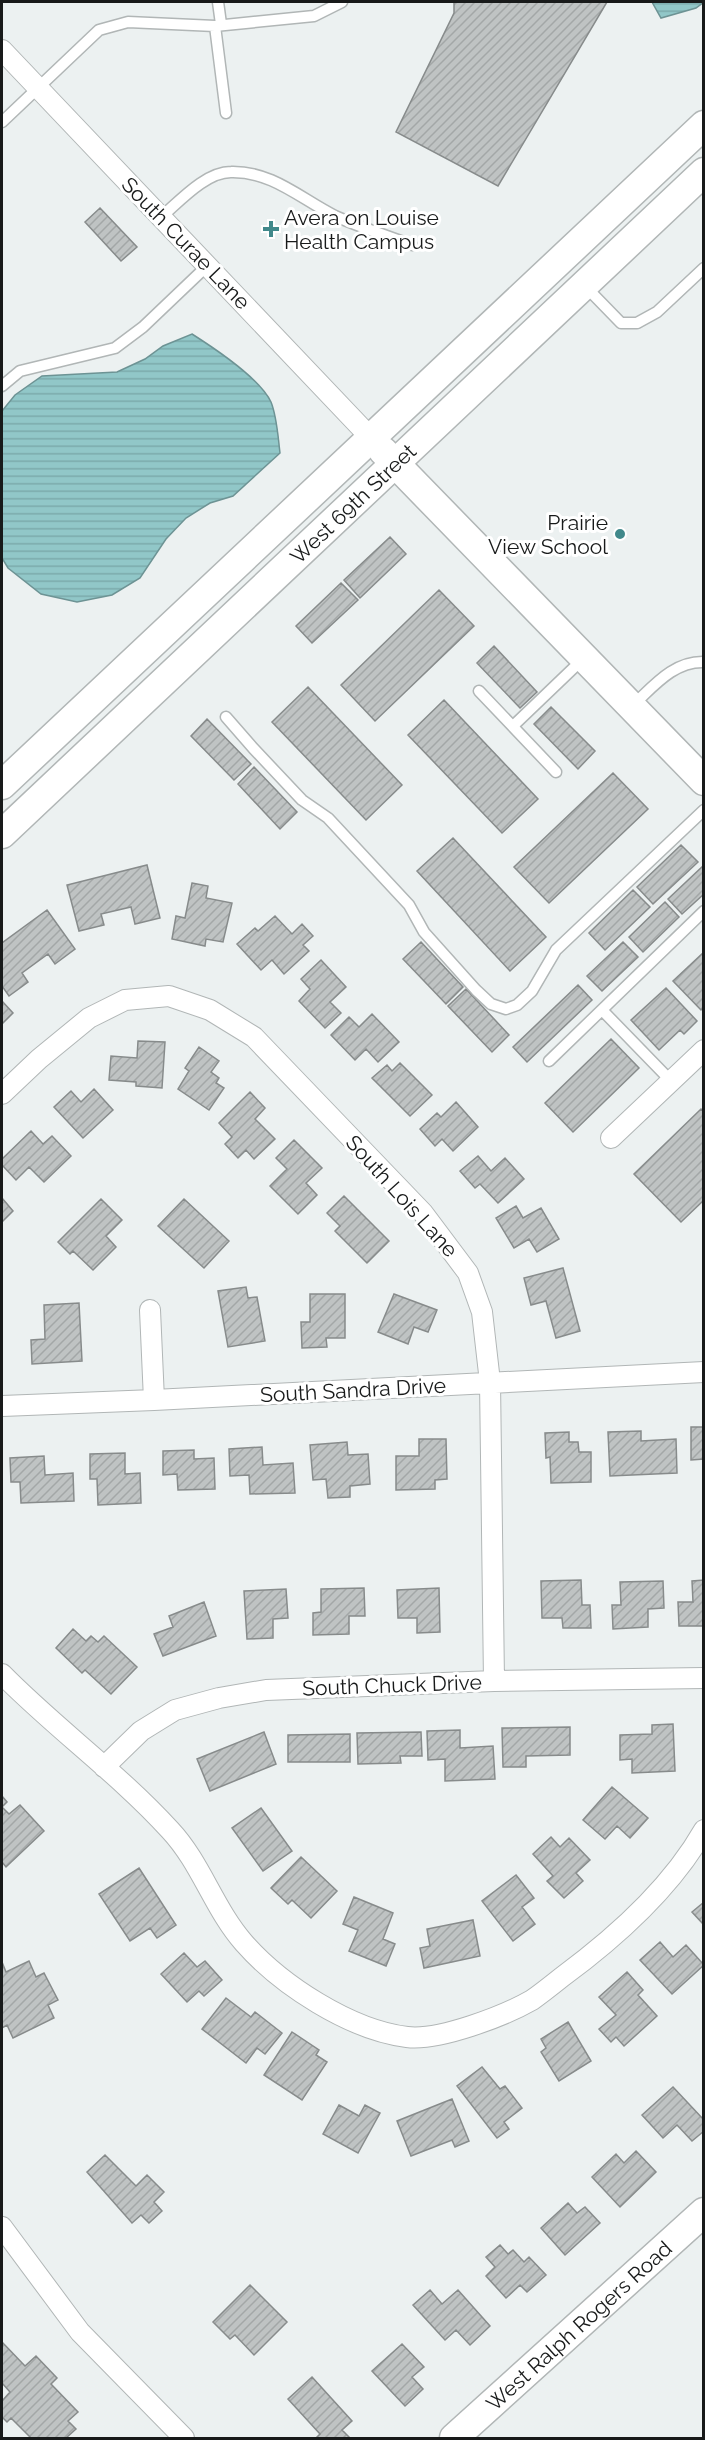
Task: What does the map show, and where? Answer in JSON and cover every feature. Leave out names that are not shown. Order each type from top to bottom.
[{"type":"main road","name":"West 69th Street","points":[[2,785],[704,125]]},
{"type":"main road","name":"West 69th Street","points":[[2,834],[704,172]]},
{"type":"main road","points":[[370,437],[704,781]]},
{"type":"main road","name":"West Ralph Rogers Road","points":[[454,2439],[704,2212]]},
{"type":"street","name":"South Curae Lane","points":[[2,50],[370,437]]},
{"type":"street","name":"South Lois Lane","points":[[2,1094],[39,1059],[89,1018],[125,1000],[169,996],[210,1010],[254,1037],[423,1213],[468,1273],[482,1312],[490,1382],[494,1681]]},
{"type":"street","points":[[611,1138],[704,1050]]},
{"type":"street","points":[[150,1310],[154,1400]]},
{"type":"street","name":"South Sandra Drive","points":[[2,1406],[704,1372]]},
{"type":"street","points":[[2,1674],[29,1702],[143,1801],[172,1832],[196,1864],[243,1942],[275,1973],[320,2003],[364,2026],[409,2037],[452,2032],[532,2000],[579,1965],[639,1912],[689,1855],[704,1830]]},
{"type":"street","name":"South Chuck Drive","points":[[104,1767],[141,1731],[175,1710],[219,1698],[266,1690],[494,1681],[704,1678]]},
{"type":"street","points":[[2,2227],[80,2332],[184,2439]]},
{"type":"lane","points":[[218,2],[226,113]]},
{"type":"lane","points":[[2,122],[99,30],[128,22],[218,25],[314,16],[342,2]]},
{"type":"lane","points":[[160,218],[201,182],[230,171],[259,176],[291,188],[335,215],[412,246]]},
{"type":"lane","points":[[2,386],[20,371],[115,348],[143,327],[207,266]]},
{"type":"lane","points":[[584,285],[621,323],[637,324],[657,312],[704,268]]},
{"type":"lane","points":[[513,726],[584,658]]},
{"type":"lane","points":[[632,706],[675,669],[690,662],[704,662]]},
{"type":"lane","points":[[479,691],[556,772]]},
{"type":"lane","points":[[226,717],[302,800],[328,818],[409,905],[424,932],[477,990],[491,1004],[506,1009],[517,1005],[532,991],[556,950],[704,810]]},
{"type":"lane","points":[[549,1061],[704,911]]},
{"type":"lane","points":[[602,1010],[671,1080]]},
{"type":"water","points":[[652,2],[704,2],[696,8],[661,18]]},
{"type":"water","points":[[192,334],[236,365],[265,393],[275,414],[280,453],[233,496],[210,503],[186,518],[166,539],[140,578],[112,595],[77,602],[41,594],[8,568],[2,558],[2,411],[15,395],[42,376],[117,372],[145,359],[163,346]]},
{"type":"building","points":[[454,2],[607,2],[498,186],[396,132],[454,13]]},
{"type":"building","points":[[100,208],[137,247],[121,261],[85,222]]},
{"type":"building","points":[[390,537],[406,554],[360,598],[344,580]]},
{"type":"building","points":[[341,583],[358,600],[312,643],[296,626]]},
{"type":"building","points":[[439,590],[474,626],[375,721],[341,685]]},
{"type":"building","points":[[494,646],[537,692],[520,708],[477,663]]},
{"type":"building","points":[[308,687],[402,785],[366,820],[272,722]]},
{"type":"building","points":[[444,700],[538,799],[502,833],[408,735]]},
{"type":"building","points":[[551,707],[595,751],[578,769],[534,724]]},
{"type":"building","points":[[207,719],[251,764],[234,780],[191,736]]},
{"type":"building","points":[[254,767],[297,812],[280,829],[238,784]]},
{"type":"building","points":[[613,773],[648,809],[549,903],[514,867]]},
{"type":"building","points":[[453,838],[546,937],[510,971],[417,871]]},
{"type":"building","points":[[681,845],[698,862],[653,904],[637,887]]},
{"type":"building","points":[[147,865],[160,918],[135,924],[131,907],[101,914],[104,925],[79,931],[67,885]]},
{"type":"building","points":[[703,866],[704,894],[682,914],[668,899]]},
{"type":"building","points":[[192,883],[208,886],[206,898],[232,903],[223,942],[206,939],[205,946],[172,939],[176,916],[185,918]]},
{"type":"building","points":[[633,890],[650,907],[605,950],[589,933]]},
{"type":"building","points":[[665,902],[679,917],[643,952],[629,937]]},
{"type":"building","points":[[47,910],[75,949],[55,964],[48,954],[22,973],[28,982],[9,996],[2,986],[2,943]]},
{"type":"building","points":[[275,916],[292,934],[302,924],[313,936],[303,945],[309,951],[284,974],[272,960],[261,970],[237,944],[255,928],[258,931]]},
{"type":"building","points":[[421,942],[463,987],[446,1004],[403,959]]},
{"type":"building","points":[[623,942],[638,957],[602,991],[587,976]]},
{"type":"building","points":[[704,952],[704,1007],[701,1010],[673,981]]},
{"type":"building","points":[[321,960],[346,987],[330,1002],[341,1013],[325,1028],[299,1001],[310,989],[301,979]]},
{"type":"building","points":[[578,985],[592,1000],[527,1062],[513,1047]]},
{"type":"building","points":[[666,988],[697,1021],[684,1034],[680,1030],[659,1050],[631,1020]]},
{"type":"building","points":[[466,989],[509,1035],[492,1052],[448,1006]]},
{"type":"building","points":[[2,1001],[13,1013],[2,1024]]},
{"type":"building","points":[[372,1014],[399,1042],[378,1062],[366,1049],[355,1060],[331,1035],[349,1017],[359,1027]]},
{"type":"building","points":[[611,1039],[639,1068],[573,1132],[545,1103]]},
{"type":"building","points":[[138,1041],[165,1042],[162,1088],[136,1086],[136,1082],[109,1080],[111,1056],[137,1058]]},
{"type":"building","points":[[199,1047],[219,1061],[211,1072],[219,1078],[216,1083],[224,1088],[209,1110],[178,1089],[189,1071],[185,1068]]},
{"type":"building","points":[[400,1063],[432,1095],[410,1116],[372,1078],[387,1065],[392,1071]]},
{"type":"building","points":[[94,1089],[113,1110],[83,1138],[54,1107],[71,1091],[81,1102]]},
{"type":"building","points":[[250,1092],[265,1108],[255,1119],[275,1139],[254,1159],[246,1150],[238,1158],[225,1144],[232,1137],[219,1123]]},
{"type":"building","points":[[456,1102],[478,1127],[453,1151],[442,1139],[435,1146],[420,1129],[437,1113],[441,1117]]},
{"type":"building","points":[[701,1109],[704,1112],[704,1200],[681,1222],[634,1174]]},
{"type":"building","points":[[31,1131],[43,1144],[52,1136],[71,1156],[44,1182],[29,1167],[16,1180],[2,1165],[2,1159]]},
{"type":"building","points":[[294,1140],[322,1168],[306,1183],[317,1195],[298,1214],[270,1186],[287,1169],[276,1158]]},
{"type":"building","points":[[478,1156],[491,1171],[505,1158],[524,1179],[498,1203],[480,1184],[475,1188],[460,1171]]},
{"type":"building","points":[[344,1196],[389,1241],[367,1263],[335,1231],[340,1226],[327,1213]]},
{"type":"building","points":[[2,1198],[13,1211],[2,1222]]},
{"type":"building","points":[[101,1199],[122,1220],[106,1236],[116,1247],[93,1270],[73,1251],[70,1254],[58,1242]]},
{"type":"building","points":[[184,1199],[229,1241],[204,1268],[158,1226]]},
{"type":"building","points":[[516,1206],[523,1218],[541,1208],[559,1239],[537,1252],[529,1239],[514,1248],[496,1218]]},
{"type":"building","points":[[563,1268],[580,1331],[556,1338],[546,1301],[531,1305],[524,1278]]},
{"type":"building","points":[[246,1287],[248,1298],[257,1297],[265,1341],[228,1347],[218,1291]]},
{"type":"building","points":[[310,1294],[345,1294],[345,1338],[326,1338],[327,1347],[302,1348],[301,1322],[310,1322]]},
{"type":"building","points":[[394,1294],[437,1310],[428,1332],[414,1327],[408,1344],[378,1332]]},
{"type":"building","points":[[79,1303],[82,1361],[32,1364],[31,1340],[45,1339],[44,1305]]},
{"type":"building","points":[[691,1427],[704,1427],[704,1459],[691,1460]]},
{"type":"building","points":[[641,1431],[641,1441],[676,1439],[677,1473],[610,1476],[608,1432]]},
{"type":"building","points":[[569,1432],[569,1442],[578,1442],[579,1452],[591,1452],[591,1482],[551,1483],[550,1457],[546,1458],[545,1433]]},
{"type":"building","points":[[419,1439],[446,1439],[447,1479],[435,1480],[435,1489],[396,1490],[396,1456],[419,1456]]},
{"type":"building","points":[[347,1442],[348,1455],[368,1454],[370,1484],[350,1486],[350,1497],[328,1498],[326,1479],[313,1480],[310,1445]]},
{"type":"building","points":[[262,1447],[263,1465],[293,1463],[295,1493],[250,1494],[249,1475],[230,1476],[229,1449]]},
{"type":"building","points":[[194,1450],[194,1459],[214,1458],[215,1489],[178,1490],[177,1474],[163,1475],[163,1451]]},
{"type":"building","points":[[125,1453],[125,1474],[140,1473],[141,1503],[98,1505],[97,1479],[90,1479],[90,1454]]},
{"type":"building","points":[[44,1456],[45,1475],[73,1473],[74,1501],[21,1503],[20,1482],[11,1482],[10,1458]]},
{"type":"building","points":[[581,1580],[582,1605],[590,1605],[591,1628],[563,1628],[562,1618],[542,1618],[541,1581]]},
{"type":"building","points":[[704,1580],[704,1626],[679,1626],[678,1602],[693,1602],[692,1581]]},
{"type":"building","points":[[663,1581],[664,1608],[648,1609],[648,1627],[613,1629],[612,1605],[621,1605],[620,1582]]},
{"type":"building","points":[[364,1588],[365,1616],[349,1616],[349,1634],[313,1635],[313,1613],[321,1612],[321,1589]]},
{"type":"building","points":[[439,1588],[440,1632],[417,1633],[417,1618],[398,1618],[397,1590]]},
{"type":"building","points":[[286,1589],[288,1618],[273,1619],[273,1638],[247,1639],[244,1591]]},
{"type":"building","points":[[204,1602],[216,1636],[163,1656],[154,1634],[173,1627],[169,1616]]},
{"type":"building","points":[[73,1629],[86,1641],[91,1636],[98,1642],[104,1636],[137,1667],[111,1694],[85,1670],[82,1673],[56,1648]]},
{"type":"building","points":[[673,1724],[675,1771],[632,1773],[632,1759],[620,1760],[620,1735],[652,1734],[652,1725]]},
{"type":"building","points":[[570,1727],[570,1755],[526,1756],[526,1767],[503,1767],[502,1728]]},
{"type":"building","points":[[460,1730],[460,1748],[493,1746],[495,1779],[445,1781],[445,1759],[428,1760],[427,1731]]},
{"type":"building","points":[[264,1732],[276,1764],[210,1791],[197,1759]]},
{"type":"building","points":[[421,1732],[422,1756],[400,1756],[401,1763],[358,1764],[357,1733]]},
{"type":"building","points":[[350,1734],[350,1762],[288,1762],[288,1735]]},
{"type":"building","points":[[612,1787],[648,1818],[630,1838],[617,1826],[605,1839],[583,1820]]},
{"type":"building","points":[[2,1796],[7,1802],[2,1807]]},
{"type":"building","points":[[20,1805],[44,1831],[6,1867],[2,1862],[2,1807],[9,1814]]},
{"type":"building","points":[[261,1808],[292,1851],[263,1871],[232,1828]]},
{"type":"building","points":[[551,1837],[560,1847],[569,1838],[590,1860],[576,1873],[583,1881],[564,1898],[547,1881],[553,1876],[533,1854]]},
{"type":"building","points":[[301,1857],[337,1891],[311,1918],[292,1900],[288,1904],[271,1888]]},
{"type":"building","points":[[139,1868],[176,1925],[157,1938],[150,1928],[130,1941],[99,1894]]},
{"type":"building","points":[[516,1875],[534,1898],[522,1907],[535,1924],[513,1941],[482,1901]]},
{"type":"building","points":[[354,1897],[393,1913],[383,1939],[395,1944],[386,1966],[349,1951],[358,1930],[343,1924]]},
{"type":"building","points":[[704,1902],[704,1925],[692,1912]]},
{"type":"building","points":[[473,1920],[480,1956],[424,1968],[420,1948],[430,1946],[427,1929]]},
{"type":"building","points":[[660,1942],[673,1957],[686,1945],[704,1965],[672,1994],[640,1960]]},
{"type":"building","points":[[184,1953],[197,1967],[205,1961],[222,1980],[204,1996],[199,1991],[187,2002],[161,1974]]},
{"type":"building","points":[[29,1961],[36,1977],[44,1973],[58,2000],[48,2005],[54,2018],[13,2038],[7,2025],[2,2028],[2,1962],[6,1972]]},
{"type":"building","points":[[627,1972],[643,1990],[638,1995],[657,2016],[624,2046],[616,2037],[611,2042],[599,2029],[616,2015],[599,1997]]},
{"type":"building","points":[[226,1998],[251,2017],[255,2012],[282,2033],[265,2054],[257,2048],[246,2063],[202,2029]]},
{"type":"building","points":[[568,2022],[591,2061],[559,2081],[541,2052],[546,2048],[541,2039]]},
{"type":"building","points":[[292,2032],[319,2050],[316,2055],[327,2062],[302,2100],[264,2075]]},
{"type":"building","points":[[482,2067],[500,2089],[505,2086],[522,2108],[504,2122],[509,2129],[497,2138],[457,2086]]},
{"type":"building","points":[[673,2087],[704,2120],[704,2131],[692,2141],[677,2125],[663,2138],[642,2115]]},
{"type":"building","points":[[452,2099],[469,2141],[455,2147],[452,2140],[411,2156],[397,2121]]},
{"type":"building","points":[[339,2105],[359,2116],[365,2105],[380,2113],[358,2153],[323,2134]]},
{"type":"building","points":[[636,2151],[656,2172],[620,2207],[592,2177],[616,2154],[624,2163]]},
{"type":"building","points":[[105,2155],[136,2186],[147,2175],[164,2192],[154,2202],[162,2211],[149,2223],[141,2215],[132,2223],[87,2172]]},
{"type":"building","points":[[568,2203],[577,2213],[585,2207],[600,2223],[565,2255],[541,2228]]},
{"type":"building","points":[[500,2245],[508,2254],[513,2250],[524,2262],[529,2257],[546,2275],[527,2292],[520,2285],[506,2298],[486,2276],[495,2267],[486,2257]]},
{"type":"building","points":[[250,2285],[287,2322],[254,2355],[235,2335],[230,2339],[213,2322]]},
{"type":"building","points":[[430,2290],[442,2304],[458,2290],[490,2326],[470,2345],[456,2330],[445,2340],[413,2305]]},
{"type":"building","points":[[2,2342],[25,2366],[36,2356],[57,2378],[51,2384],[78,2412],[68,2421],[76,2429],[66,2438],[31,2438],[11,2418],[7,2422],[2,2417],[2,2401],[10,2392],[2,2383]]},
{"type":"building","points":[[402,2344],[424,2367],[412,2377],[423,2389],[405,2406],[372,2371]]},
{"type":"building","points":[[312,2377],[352,2421],[342,2430],[350,2438],[316,2438],[320,2434],[288,2399]]},
{"type":"place","name":"Avera on Louise Health Campus","points":[[271,229]]},
{"type":"place","name":"Prairie View School","points":[[620,534]]}]
